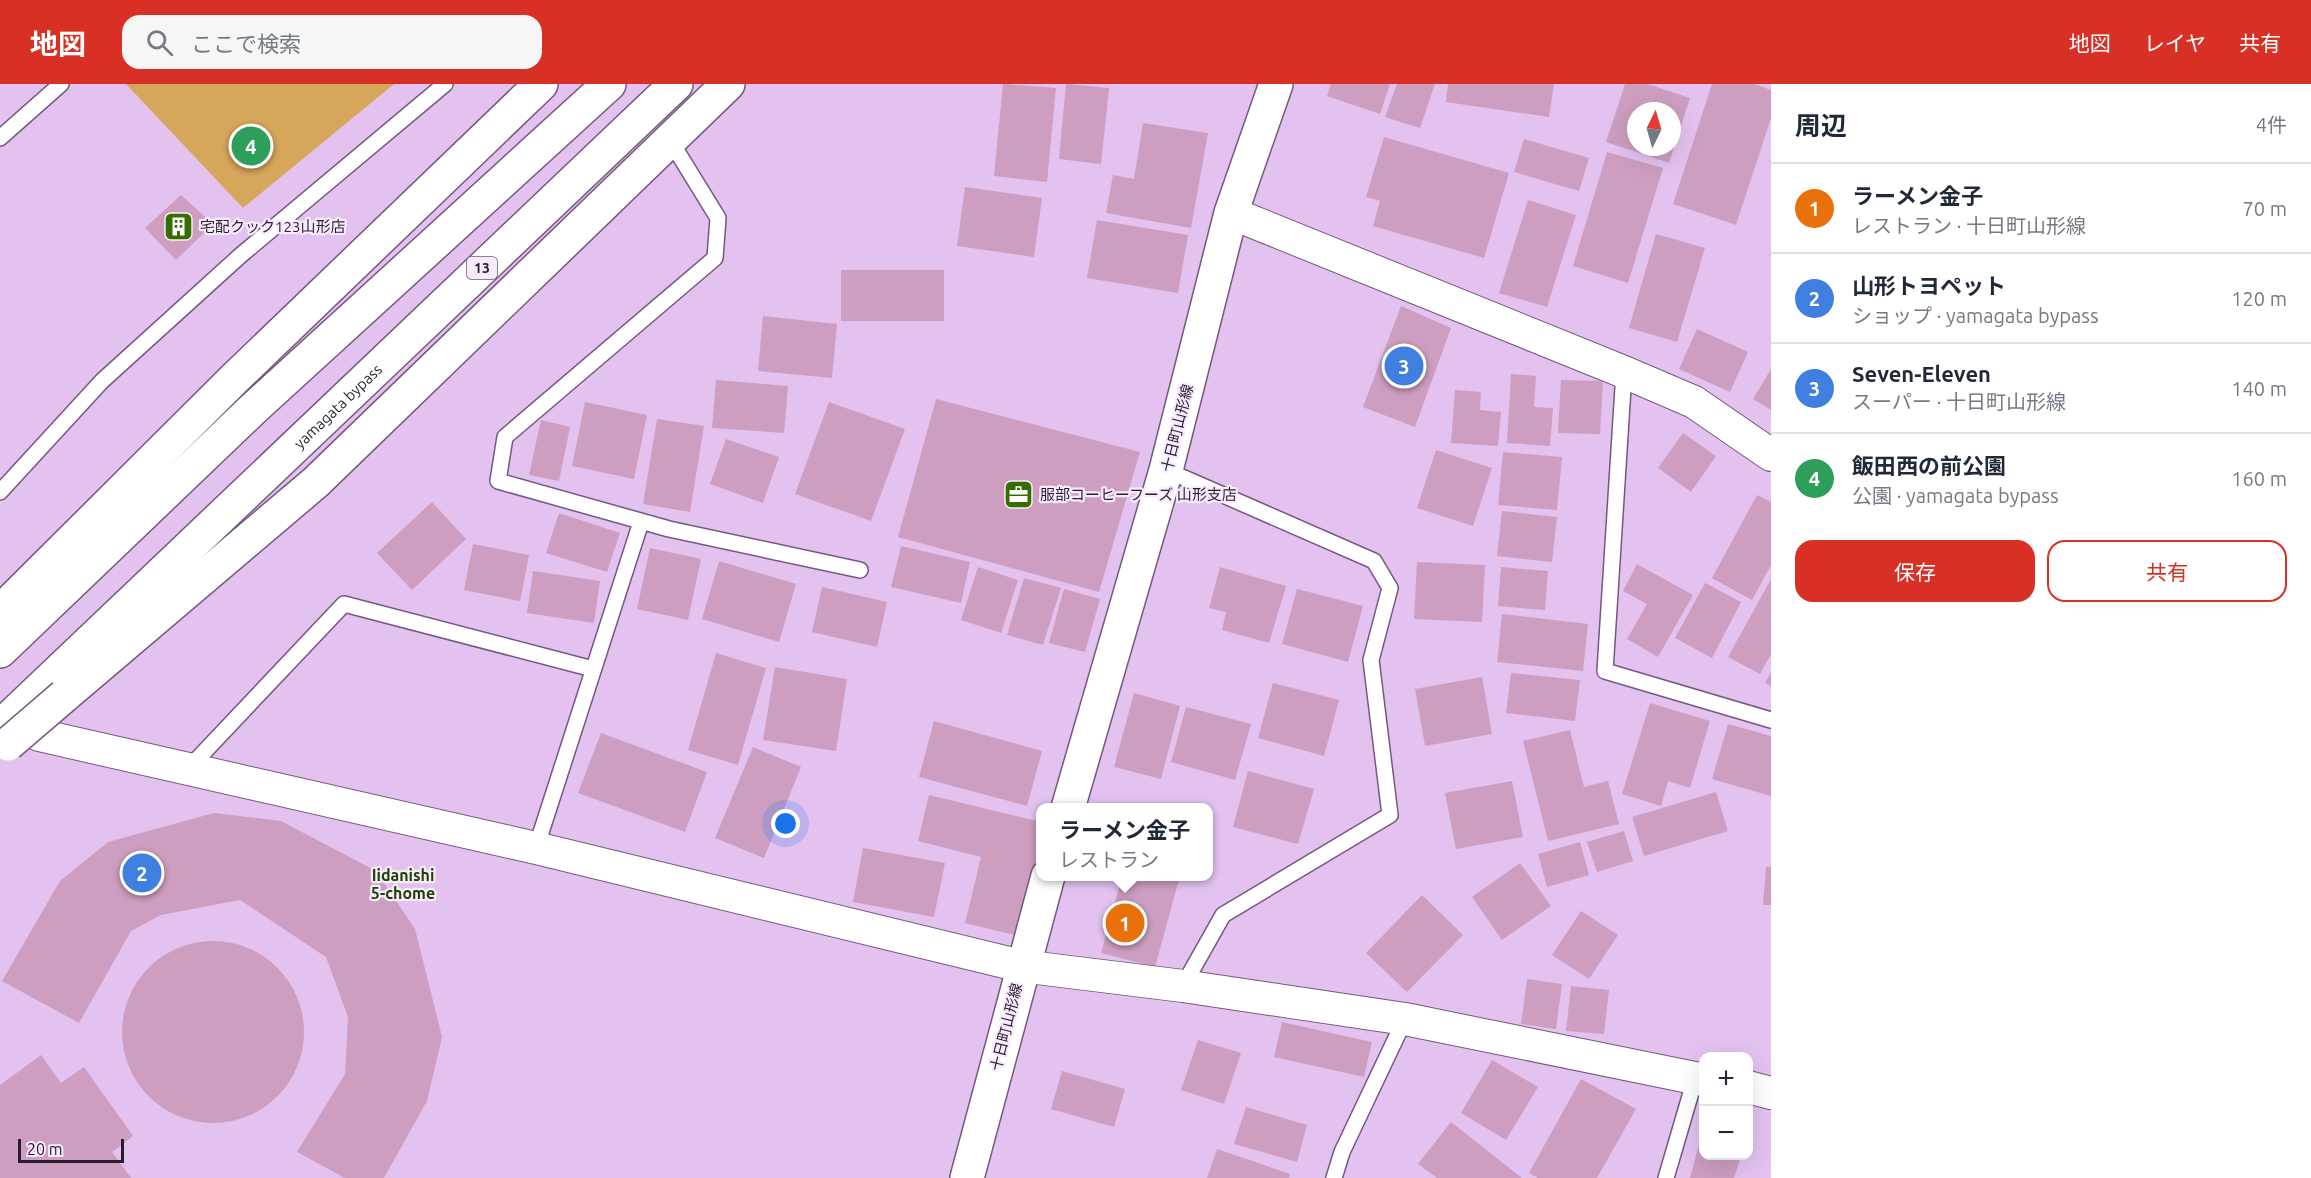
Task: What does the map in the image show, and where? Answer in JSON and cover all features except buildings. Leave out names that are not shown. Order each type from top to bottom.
[{"type":"main road","points":[[0,612],[234,379],[542,84]]},
{"type":"main road","points":[[0,651],[253,410],[609,84]]},
{"type":"main road","name":"yamagata bypass","points":[[2,741],[289,452],[676,84]]},
{"type":"main road","points":[[2,741],[64,696],[316,482],[728,84]]},
{"type":"main road","name":"十日町山形線","points":[[1069,803],[1166,470],[1231,213],[1276,84]]},
{"type":"main road","name":"十日町山形線","points":[[967,1178],[1046,881]]},
{"type":"street","points":[[1231,213],[1694,402],[1771,455]]},
{"type":"street","points":[[39,735],[536,848],[1022,966],[1183,986],[1405,1019],[1699,1080]]},
{"type":"street","points":[[1753,1088],[1771,1092]]},
{"type":"lane","points":[[0,138],[61,84]]},
{"type":"lane","points":[[0,492],[102,381],[241,255],[445,84]]},
{"type":"lane","points":[[670,140],[718,218],[715,258],[505,437],[498,481],[641,522],[860,570]]},
{"type":"lane","points":[[1624,372],[1605,671],[1771,720]]},
{"type":"lane","points":[[1166,470],[1374,561],[1390,588],[1371,660],[1390,815],[1223,915],[1183,986]]},
{"type":"lane","points":[[536,848],[641,522]]},
{"type":"lane","points":[[188,769],[345,604],[593,669]]},
{"type":"lane","points":[[1334,1178],[1342,1152],[1405,1019]]},
{"type":"lane","points":[[1666,1178],[1699,1083]]},
{"type":"shaded area","points":[[126,84],[394,84],[243,208]]},
{"type":"place","name":"飯田西の前公園","points":[[251,146]]},
{"type":"place","name":"宅配クック123山形店","points":[[179,226]]},
{"type":"place","name":"Seven-Eleven","points":[[1404,366]]},
{"type":"place","name":"服部コーヒーフーズ 山形支店","points":[[1019,494]]},
{"type":"place","name":"山形トヨペット","points":[[142,873]]},
{"type":"place","name":"ラーメン金子","points":[[1125,923]]},
{"type":"district","name":"Iidanishi 5-chome","points":[[403,884]]}]
